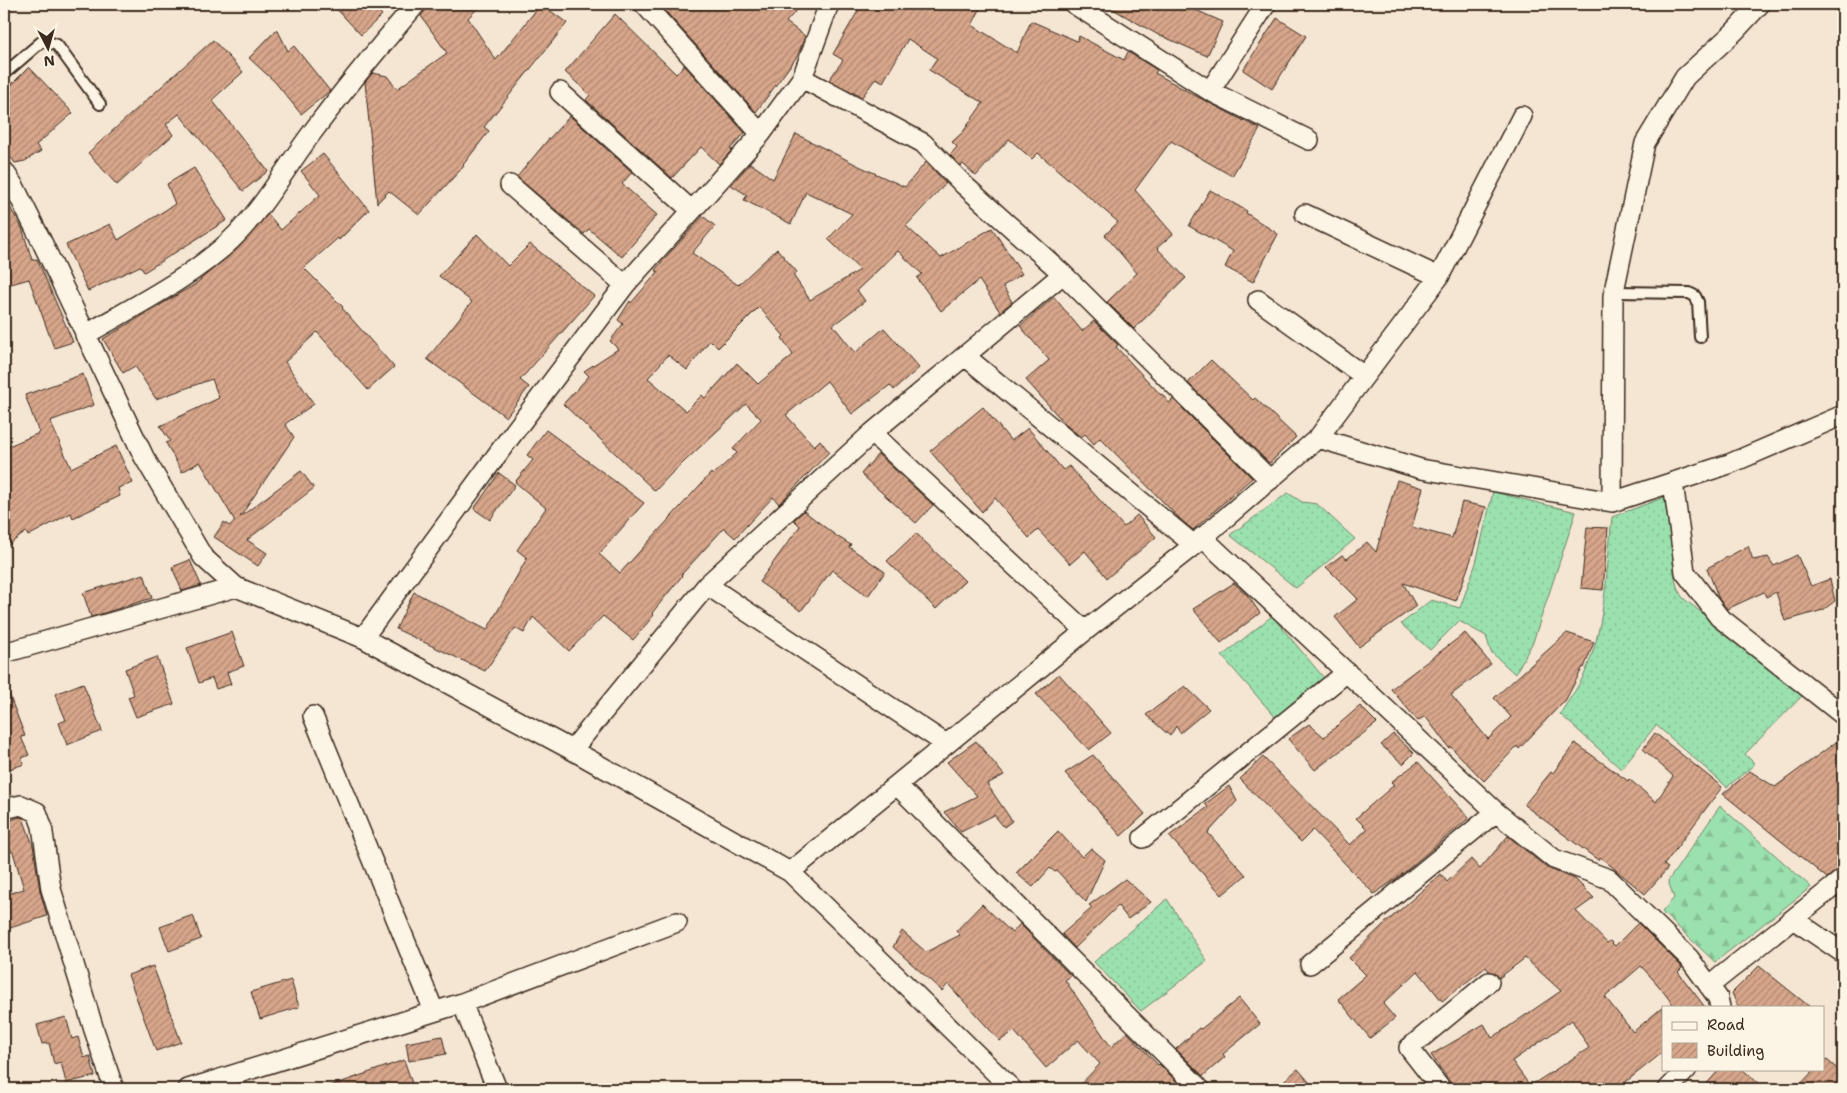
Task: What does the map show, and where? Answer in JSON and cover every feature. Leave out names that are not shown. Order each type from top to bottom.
[{"type":"street","points":[[85,335],[196,268],[231,239],[263,201],[311,134],[363,67],[416,4]]},
{"type":"street","points":[[644,4],[761,134]]},
{"type":"street","points":[[363,638],[502,448],[625,285],[761,134],[802,78],[829,4]]},
{"type":"street","points":[[1074,4],[1210,92],[1309,140]]},
{"type":"street","points":[[1210,92],[1266,4]]},
{"type":"street","points":[[1612,502],[1614,292],[1646,143],[1685,77],[1734,32],[1760,4]]},
{"type":"street","points":[[802,78],[922,143],[964,185],[1063,274],[1270,480]]},
{"type":"street","points":[[560,92],[691,210]]},
{"type":"street","points":[[790,872],[1198,541],[1318,438],[1439,277],[1522,116]]},
{"type":"street","points":[[4,171],[15,188],[38,234],[144,457],[203,557],[236,587],[363,638],[572,750],[790,872],[1012,1089]]},
{"type":"street","points":[[510,185],[625,285]]},
{"type":"street","points":[[1305,214],[1439,277]]},
{"type":"street","points":[[572,750],[707,584],[872,433],[1063,274]]},
{"type":"street","points":[[1258,300],[1364,376]]},
{"type":"street","points":[[965,356],[1198,541],[1347,672],[1496,812],[1554,859],[1609,878],[1689,958],[1718,998],[1720,1006]]},
{"type":"street","points":[[1318,438],[1421,469],[1612,502],[1729,464],[1843,415]]},
{"type":"street","points":[[872,433],[1085,631]]},
{"type":"street","points":[[1673,482],[1685,572],[1719,617],[1843,715]]},
{"type":"street","points":[[707,584],[946,744]]},
{"type":"street","points":[[4,652],[236,587]]},
{"type":"street","points":[[1143,838],[1347,672]]},
{"type":"street","points":[[313,716],[434,1011]]},
{"type":"street","points":[[897,785],[1200,1089]]},
{"type":"street","points":[[4,809],[21,805],[37,812],[42,826],[51,889],[114,1089]]},
{"type":"street","points":[[1310,964],[1496,812]]},
{"type":"street","points":[[1709,986],[1843,879]]},
{"type":"street","points":[[1793,919],[1843,953]]},
{"type":"street","points":[[188,1089],[462,1003],[677,922]]},
{"type":"street","points":[[1441,1089],[1409,1048],[1489,982]]},
{"type":"street","points":[[462,1003],[497,1089]]},
{"type":"street","points":[[1668,1089],[1686,1070]]},
{"type":"lane","points":[[4,74],[41,42],[48,42],[57,45],[100,104]]},
{"type":"lane","points":[[1614,292],[1689,293],[1695,296],[1698,302],[1700,337]]},
{"type":"green space","points":[[1493,492],[1576,512],[1533,642],[1515,674],[1491,652],[1486,636],[1459,621],[1430,650],[1401,624],[1431,600],[1460,608],[1476,563]]},
{"type":"green space","points":[[1288,493],[1302,502],[1317,504],[1355,539],[1296,588],[1230,535]]},
{"type":"green space","points":[[1665,497],[1673,528],[1674,575],[1683,598],[1804,694],[1745,754],[1755,764],[1727,787],[1656,725],[1621,769],[1560,714],[1584,674],[1598,632],[1605,594],[1612,517]]},
{"type":"green space","points":[[1272,616],[1324,678],[1277,719],[1222,656]]},
{"type":"green space","points":[[1720,806],[1811,887],[1715,962],[1662,912],[1674,898],[1668,881]]},
{"type":"green space","points":[[1167,899],[1207,961],[1141,1011],[1094,962]]},
{"type":"building","points":[[332,4],[371,4],[382,15],[361,35]]},
{"type":"building","points":[[431,4],[482,4],[468,18],[496,60],[541,4],[567,23],[484,127],[489,131],[464,166],[419,215],[389,191],[377,203],[365,82],[373,73],[387,76],[397,89],[447,53],[421,16]]},
{"type":"building","points":[[659,4],[802,4],[786,22],[805,36],[798,55],[756,112]]},
{"type":"building","points":[[862,4],[983,4],[972,25],[1017,53],[1031,21],[1077,41],[1079,36],[1124,60],[1128,52],[1157,70],[1155,73],[1260,129],[1232,176],[1171,141],[1135,190],[1173,234],[1157,248],[1186,278],[1134,329],[1107,302],[1137,273],[1105,235],[1118,222],[1038,153],[1032,159],[1009,139],[976,176],[963,164],[961,166],[950,155],[957,147],[952,142],[963,132],[983,103],[929,70],[937,58],[908,39],[883,82],[876,78],[862,97],[829,80],[843,60],[833,54]]},
{"type":"building","points":[[1104,4],[1182,4],[1223,22],[1207,56],[1162,37]]},
{"type":"building","points":[[615,14],[676,74],[684,65],[745,133],[719,164],[701,147],[672,178],[586,100],[590,95],[565,72]]},
{"type":"building","points":[[1277,18],[1306,36],[1272,89],[1243,70]]},
{"type":"building","points":[[277,29],[288,51],[294,46],[330,91],[301,114],[275,82],[249,58]]},
{"type":"building","points":[[213,40],[243,72],[212,100],[268,171],[243,191],[179,114],[166,124],[173,135],[117,185],[88,153]]},
{"type":"building","points":[[29,67],[73,113],[36,145],[41,151],[25,161],[15,163],[4,149],[4,92]]},
{"type":"building","points":[[570,116],[632,172],[622,184],[657,215],[622,257],[589,229],[584,234],[517,177]]},
{"type":"building","points":[[796,134],[905,187],[926,162],[946,183],[906,226],[941,258],[992,228],[1022,274],[1003,286],[1012,302],[1000,312],[979,280],[941,311],[917,278],[922,274],[898,251],[857,290],[865,301],[833,325],[855,353],[884,328],[919,368],[894,390],[890,385],[852,414],[827,381],[786,415],[814,446],[820,440],[829,452],[779,504],[773,497],[735,538],[724,528],[681,575],[652,613],[654,615],[633,640],[603,616],[569,651],[533,617],[524,633],[515,628],[485,671],[396,629],[414,592],[487,630],[527,558],[517,550],[546,508],[515,482],[533,460],[527,455],[546,430],[644,503],[599,554],[620,573],[711,473],[713,475],[737,453],[733,449],[761,419],[746,404],[655,491],[563,404],[589,376],[584,371],[618,349],[610,341],[623,324],[618,320],[630,301],[631,303],[658,272],[655,270],[703,216],[715,226],[692,253],[738,285],[777,249],[797,272],[793,275],[810,300],[860,270],[828,239],[852,214],[806,192],[791,224],[744,200],[747,195],[731,185],[750,163],[773,179]],"holes":[[[759,307],[784,336],[782,338],[793,355],[758,384],[737,363],[705,398],[702,395],[686,411],[648,378],[668,355],[687,370],[710,340],[718,348]]]},
{"type":"building","points":[[323,154],[369,210],[339,240],[338,238],[304,268],[343,307],[394,367],[368,390],[317,332],[285,362],[314,404],[285,424],[294,437],[240,517],[301,471],[314,488],[247,540],[267,553],[258,566],[214,537],[224,522],[229,526],[235,521],[200,462],[182,472],[166,443],[170,441],[160,426],[219,398],[212,379],[156,399],[135,366],[123,373],[103,339],[194,285],[238,248],[268,214],[281,230],[320,195],[301,171]]},
{"type":"building","points":[[194,168],[227,220],[144,272],[140,266],[88,291],[66,245],[110,224],[118,240],[175,204],[167,184]]},
{"type":"building","points":[[1210,190],[1247,211],[1246,213],[1278,234],[1253,282],[1225,267],[1233,251],[1189,226]]},
{"type":"building","points":[[4,197],[22,228],[32,260],[37,259],[73,342],[54,348],[29,279],[4,286]]},
{"type":"building","points":[[477,234],[508,266],[530,244],[594,296],[520,380],[529,387],[506,417],[427,359],[472,302],[439,276]]},
{"type":"building","points":[[1054,297],[1082,331],[1094,321],[1118,345],[1116,347],[1169,403],[1173,399],[1252,478],[1193,530],[1100,438],[1094,444],[1085,434],[1081,437],[1066,425],[1026,380],[1049,360],[1020,326]]},
{"type":"building","points":[[1211,360],[1296,437],[1271,462],[1269,463],[1188,383]]},
{"type":"building","points":[[83,374],[94,405],[50,421],[71,468],[116,446],[133,483],[118,488],[120,496],[73,518],[71,513],[28,536],[26,532],[4,548],[4,448],[39,433],[25,395]]},
{"type":"building","points":[[983,407],[1011,441],[1028,428],[1063,470],[1069,466],[1124,527],[1137,515],[1156,537],[1107,578],[1085,551],[1070,564],[1038,530],[1029,538],[995,498],[982,512],[930,451]]},
{"type":"building","points":[[878,454],[933,505],[916,523],[861,474]]},
{"type":"building","points":[[499,473],[515,485],[490,520],[474,509]]},
{"type":"building","points":[[1397,480],[1423,488],[1412,527],[1452,538],[1462,502],[1486,507],[1471,559],[1456,601],[1403,583],[1416,606],[1359,647],[1335,617],[1358,599],[1326,567],[1342,555],[1347,559],[1367,542],[1376,552]]},
{"type":"building","points":[[804,511],[851,545],[849,547],[885,572],[868,596],[832,570],[801,611],[759,582],[800,526],[794,520]]},
{"type":"building","points":[[1587,527],[1608,528],[1603,590],[1581,588]]},
{"type":"building","points":[[916,533],[965,581],[936,609],[887,561]]},
{"type":"building","points":[[1748,546],[1753,560],[1768,557],[1774,566],[1797,555],[1811,586],[1830,579],[1835,601],[1823,610],[1785,621],[1776,592],[1766,597],[1764,592],[1727,609],[1719,599],[1707,568]]},
{"type":"building","points":[[190,560],[201,585],[182,591],[172,567]]},
{"type":"building","points":[[144,574],[152,598],[91,617],[83,593]]},
{"type":"building","points":[[1234,583],[1248,596],[1260,613],[1221,643],[1193,609]]},
{"type":"building","points":[[232,632],[244,666],[227,672],[231,684],[216,689],[212,678],[199,683],[187,648]]},
{"type":"building","points":[[1465,633],[1491,664],[1451,695],[1488,739],[1511,717],[1494,698],[1567,633],[1594,642],[1584,668],[1564,703],[1519,749],[1517,746],[1484,781],[1451,747],[1449,748],[1425,716],[1418,721],[1391,689]]},
{"type":"building","points":[[157,657],[174,704],[136,717],[128,697],[134,695],[125,669]]},
{"type":"building","points":[[1059,674],[1111,733],[1089,750],[1036,694]]},
{"type":"building","points":[[83,683],[102,731],[67,745],[59,723],[66,720],[55,694]]},
{"type":"building","points":[[4,685],[25,736],[21,737],[29,755],[22,758],[24,764],[4,771]]},
{"type":"building","points":[[1185,686],[1209,709],[1180,733],[1176,726],[1170,736],[1146,715]]},
{"type":"building","points":[[1360,706],[1377,723],[1315,770],[1288,739],[1309,724],[1324,737]]},
{"type":"building","points":[[1655,733],[1722,787],[1664,865],[1668,868],[1645,894],[1600,857],[1598,860],[1524,805],[1551,772],[1553,773],[1575,743],[1628,781],[1629,779],[1656,802],[1673,776],[1643,749]]},
{"type":"building","points":[[1393,734],[1414,753],[1403,764],[1381,745]]},
{"type":"building","points":[[1843,737],[1843,868],[1836,870],[1827,878],[1723,794],[1750,771],[1775,787]]},
{"type":"building","points":[[976,741],[1004,775],[987,784],[1012,821],[1004,827],[994,815],[961,832],[944,812],[977,796],[947,762]]},
{"type":"building","points":[[1093,755],[1145,814],[1121,836],[1065,773]]},
{"type":"building","points":[[1263,757],[1350,845],[1367,829],[1356,818],[1394,785],[1391,782],[1418,762],[1469,818],[1396,879],[1374,894],[1313,830],[1301,842],[1240,779]]},
{"type":"building","points":[[1229,786],[1237,801],[1208,833],[1246,875],[1222,895],[1169,836],[1208,807],[1205,804]]},
{"type":"building","points":[[20,817],[23,818],[33,845],[40,891],[47,916],[4,930],[4,895],[24,889],[13,852],[11,852],[4,832],[4,822]]},
{"type":"building","points":[[1058,831],[1082,857],[1091,848],[1105,860],[1086,902],[1057,871],[1055,872],[1050,868],[1033,887],[1016,873]]},
{"type":"building","points":[[1508,836],[1547,868],[1575,879],[1594,898],[1576,911],[1607,943],[1610,941],[1615,946],[1638,923],[1680,965],[1682,968],[1678,972],[1704,1006],[1674,1006],[1641,966],[1605,997],[1633,1032],[1662,1008],[1662,1053],[1617,1089],[1452,1089],[1450,1082],[1431,1055],[1484,1024],[1492,1038],[1561,991],[1525,958],[1499,978],[1486,967],[1442,1001],[1418,971],[1383,1004],[1395,1018],[1370,1038],[1338,999],[1366,975],[1349,958],[1384,924],[1441,874],[1447,882],[1471,859],[1480,869]],"holes":[[[1572,1020],[1589,1048],[1530,1086],[1512,1061]]]},
{"type":"building","points":[[1125,879],[1151,902],[1128,919],[1118,906],[1075,948],[1062,934],[1092,908],[1089,905]]},
{"type":"building","points":[[982,904],[1012,933],[1020,924],[1071,976],[1065,980],[1111,1047],[1127,1032],[1184,1089],[1076,1089],[1100,1064],[1078,1040],[1046,1068],[1014,1031],[1000,1041],[948,984],[942,991],[893,947],[902,931],[926,952],[960,935],[956,931]]},
{"type":"building","points":[[193,915],[201,939],[169,951],[160,927]]},
{"type":"building","points":[[153,966],[181,1042],[156,1051],[128,975]]},
{"type":"building","points":[[1759,966],[1809,1006],[1738,1006],[1732,993]]},
{"type":"building","points":[[291,980],[299,1007],[260,1019],[251,992]]},
{"type":"building","points":[[1239,998],[1260,1024],[1223,1054],[1225,1057],[1203,1076],[1176,1049],[1199,1028],[1201,1029]]},
{"type":"building","points":[[66,1017],[72,1039],[78,1037],[84,1058],[90,1056],[95,1076],[66,1083],[61,1062],[54,1064],[49,1043],[42,1044],[37,1025]]},
{"type":"building","points":[[442,1036],[446,1054],[409,1061],[406,1043]]},
{"type":"building","points":[[1826,1059],[1843,1074],[1843,1089],[1796,1089],[1814,1070],[1824,1070],[1824,1060]]},
{"type":"building","points":[[404,1060],[414,1089],[328,1089],[328,1087]]},
{"type":"building","points":[[1298,1069],[1315,1089],[1274,1089]]},
{"type":"building","points":[[1719,1070],[1743,1070],[1765,1089],[1702,1089]]}]
